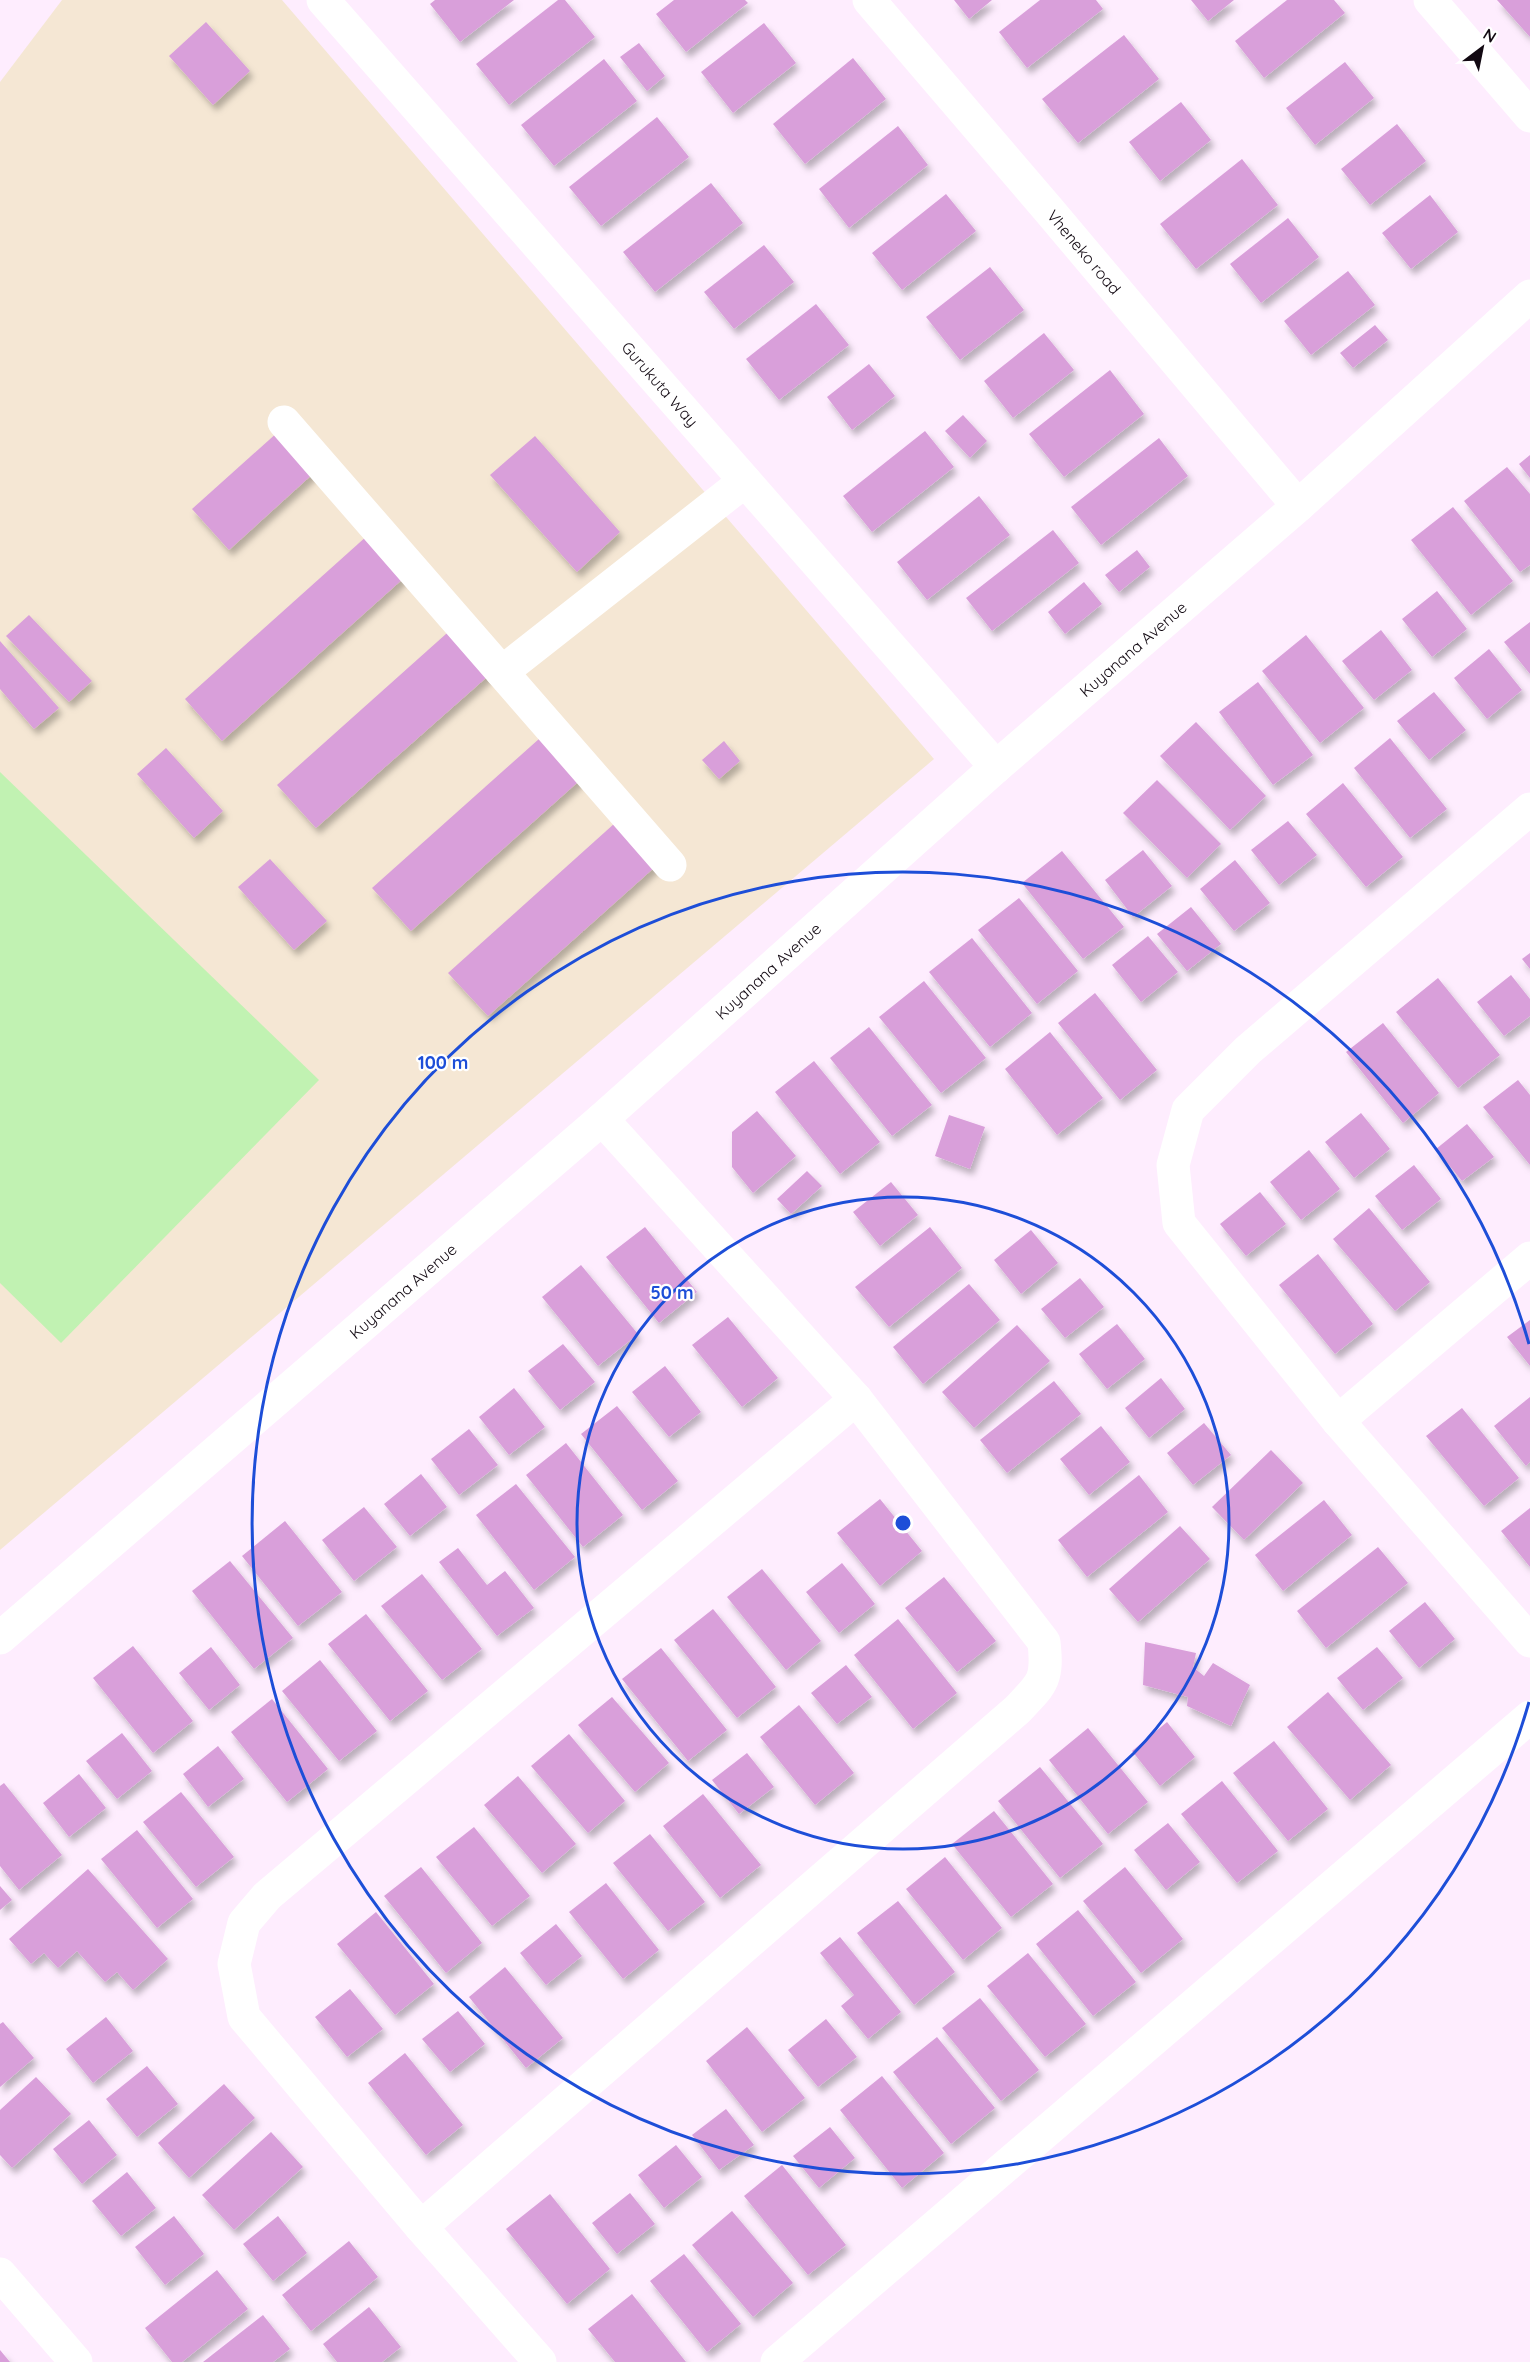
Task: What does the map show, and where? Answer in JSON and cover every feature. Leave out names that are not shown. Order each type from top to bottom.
[{"type":"street","name":"Gurukuta Way","points":[[323,0],[996,767]]},
{"type":"street","name":"Vheneko road","points":[[869,0],[1298,506]]},
{"type":"street","points":[[1430,0],[1530,116]]},
{"type":"street","name":"Kuyanana Avenue","points":[[0,1638],[602,1119],[996,767],[1298,506],[1530,296]]},
{"type":"street","points":[[284,422],[670,865]]},
{"type":"street","points":[[502,672],[745,481]]},
{"type":"street","points":[[1530,809],[1248,1050],[1188,1110],[1173,1165],[1179,1223],[1338,1421],[1530,1641]]},
{"type":"street","points":[[421,2227],[1017,1710],[1038,1688],[1046,1668],[1044,1642],[856,1399],[602,1119]]},
{"type":"street","points":[[1338,1421],[1530,1258]]},
{"type":"street","points":[[540,2362],[421,2227],[244,2017],[234,1964],[244,1923],[267,1896],[856,1399]]},
{"type":"street","points":[[777,2362],[1530,1717]]},
{"type":"street","points":[[0,2274],[76,2362]]},
{"type":"shaded area","points":[[62,0],[282,0],[934,759],[0,1550],[0,82]]},
{"type":"green space","points":[[0,772],[319,1080],[61,1343],[0,1283]]},
{"type":"building","points":[[435,0],[514,0],[460,42],[430,4]]},
{"type":"building","points":[[558,0],[565,0],[595,37],[509,105],[476,64]]},
{"type":"building","points":[[674,0],[745,0],[748,3],[686,52],[656,14]]},
{"type":"building","points":[[954,0],[992,0],[969,19]]},
{"type":"building","points":[[1040,0],[1096,0],[1103,9],[1027,68],[999,32]]},
{"type":"building","points":[[1191,0],[1234,0],[1208,21]]},
{"type":"building","points":[[1287,0],[1334,0],[1345,13],[1264,78],[1235,41]]},
{"type":"building","points":[[1497,0],[1530,0],[1530,37]]},
{"type":"building","points":[[206,22],[250,71],[213,105],[169,56]]},
{"type":"building","points":[[764,23],[796,63],[733,113],[701,72]]},
{"type":"building","points":[[1124,35],[1159,79],[1078,143],[1042,99]]},
{"type":"building","points":[[639,43],[665,76],[647,91],[620,57]]},
{"type":"building","points":[[853,58],[886,99],[805,164],[773,124]]},
{"type":"building","points":[[604,59],[637,101],[554,166],[521,125]]},
{"type":"building","points":[[1345,62],[1374,98],[1315,145],[1286,108]]},
{"type":"building","points":[[1181,102],[1211,140],[1160,181],[1129,142]]},
{"type":"building","points":[[657,117],[689,157],[601,226],[569,187]]},
{"type":"building","points":[[1397,124],[1426,161],[1370,205],[1341,169]]},
{"type":"building","points":[[898,126],[928,165],[849,228],[819,189]]},
{"type":"building","points":[[1242,159],[1278,205],[1196,269],[1160,224]]},
{"type":"building","points":[[711,183],[743,223],[655,292],[623,252]]},
{"type":"building","points":[[946,194],[976,231],[902,290],[872,253]]},
{"type":"building","points":[[1430,195],[1458,232],[1411,269],[1382,233]]},
{"type":"building","points":[[1288,218],[1319,257],[1261,303],[1230,264]]},
{"type":"building","points":[[764,245],[794,282],[734,329],[704,292]]},
{"type":"building","points":[[990,267],[1024,310],[960,360],[926,317]]},
{"type":"building","points":[[1348,271],[1375,305],[1311,355],[1284,321]]},
{"type":"building","points":[[816,304],[849,345],[779,400],[746,359]]},
{"type":"building","points":[[1375,325],[1388,340],[1353,368],[1340,353]]},
{"type":"building","points":[[1044,333],[1074,370],[1013,418],[984,381]]},
{"type":"building","points":[[869,364],[895,396],[852,430],[827,397]]},
{"type":"building","points":[[1110,370],[1144,414],[1064,477],[1029,434]]},
{"type":"building","points":[[963,415],[987,441],[970,458],[945,431]]},
{"type":"building","points":[[279,431],[316,471],[229,550],[192,509]]},
{"type":"building","points":[[925,431],[954,467],[872,532],[843,496]]},
{"type":"building","points":[[535,436],[620,532],[577,572],[490,475]]},
{"type":"building","points":[[1159,438],[1188,476],[1101,545],[1071,507]]},
{"type":"building","points":[[1530,455],[1530,478],[1519,464]]},
{"type":"building","points":[[1507,467],[1530,494],[1530,565],[1520,572],[1464,501]]},
{"type":"building","points":[[979,496],[1010,535],[927,600],[897,562]]},
{"type":"building","points":[[1453,507],[1513,581],[1471,615],[1411,540]]},
{"type":"building","points":[[1053,530],[1079,563],[992,631],[966,598]]},
{"type":"building","points":[[368,535],[405,577],[222,741],[185,699]]},
{"type":"building","points":[[1137,550],[1150,567],[1119,592],[1105,575]]},
{"type":"building","points":[[1084,582],[1102,604],[1065,634],[1048,612]]},
{"type":"building","points":[[1437,591],[1467,629],[1432,657],[1402,619]]},
{"type":"building","points":[[29,615],[92,681],[69,702],[6,636]]},
{"type":"building","points":[[1530,622],[1530,674],[1504,642]]},
{"type":"building","points":[[456,625],[496,669],[316,828],[277,785]]},
{"type":"building","points":[[1381,630],[1412,670],[1374,700],[1342,661]]},
{"type":"building","points":[[1306,635],[1364,708],[1320,743],[1262,671]]},
{"type":"building","points":[[0,641],[59,708],[34,729],[0,689]]},
{"type":"building","points":[[1489,649],[1522,690],[1487,719],[1454,678]]},
{"type":"building","points":[[1258,682],[1313,755],[1273,785],[1219,712]]},
{"type":"building","points":[[1434,692],[1466,730],[1429,760],[1397,721]]},
{"type":"building","points":[[1196,722],[1266,796],[1230,830],[1160,756]]},
{"type":"building","points":[[549,730],[588,773],[411,931],[372,888]]},
{"type":"building","points":[[1390,738],[1447,809],[1410,838],[1354,768]]},
{"type":"building","points":[[724,741],[740,761],[719,779],[702,760]]},
{"type":"building","points":[[166,748],[223,811],[194,838],[137,774]]},
{"type":"building","points":[[1157,780],[1221,844],[1187,878],[1123,813]]},
{"type":"building","points":[[1343,783],[1403,857],[1366,887],[1306,814]]},
{"type":"building","points":[[625,814],[665,858],[488,1016],[448,973]]},
{"type":"building","points":[[1288,821],[1317,855],[1279,885],[1251,850]]},
{"type":"building","points":[[1143,850],[1172,886],[1133,917],[1105,880]]},
{"type":"building","points":[[1062,851],[1124,927],[1083,959],[1022,883]]},
{"type":"building","points":[[270,859],[327,921],[294,950],[238,887]]},
{"type":"building","points":[[1235,860],[1270,903],[1234,931],[1200,889]]},
{"type":"building","points":[[1019,898],[1078,971],[1037,1004],[978,930]]},
{"type":"building","points":[[1191,907],[1221,944],[1187,971],[1157,934]]},
{"type":"building","points":[[1148,936],[1178,972],[1141,1002],[1112,965]]},
{"type":"building","points":[[972,938],[1032,1013],[990,1047],[929,972]]},
{"type":"building","points":[[1530,953],[1530,969],[1522,959]]},
{"type":"building","points":[[1511,975],[1530,999],[1530,1016],[1504,1036],[1477,1002]]},
{"type":"building","points":[[1438,978],[1500,1055],[1458,1088],[1396,1012]]},
{"type":"building","points":[[924,981],[986,1058],[941,1093],[879,1017]]},
{"type":"building","points":[[1095,993],[1157,1070],[1120,1100],[1058,1023]]},
{"type":"building","points":[[1383,1023],[1439,1093],[1403,1123],[1346,1052]]},
{"type":"building","points":[[869,1027],[932,1105],[892,1136],[830,1058]]},
{"type":"building","points":[[1050,1032],[1103,1098],[1057,1135],[1005,1069]]},
{"type":"building","points":[[814,1061],[880,1142],[840,1174],[775,1092]]},
{"type":"building","points":[[1518,1080],[1530,1095],[1530,1165],[1483,1107]]},
{"type":"building","points":[[757,1111],[796,1156],[753,1193],[732,1167],[732,1132]]},
{"type":"building","points":[[1361,1113],[1390,1149],[1354,1178],[1325,1142]]},
{"type":"building","points":[[949,1115],[985,1127],[970,1169],[935,1156]]},
{"type":"building","points":[[1467,1124],[1494,1157],[1462,1181],[1436,1149]]},
{"type":"building","points":[[1309,1150],[1340,1189],[1301,1220],[1270,1182]]},
{"type":"building","points":[[1414,1165],[1441,1199],[1402,1230],[1375,1196]]},
{"type":"building","points":[[807,1171],[822,1186],[791,1214],[777,1199]]},
{"type":"building","points":[[891,1182],[918,1215],[880,1246],[853,1212]]},
{"type":"building","points":[[1260,1192],[1286,1224],[1246,1256],[1220,1224]]},
{"type":"building","points":[[1369,1208],[1430,1282],[1395,1311],[1333,1239]]},
{"type":"building","points":[[645,1227],[697,1292],[659,1323],[606,1257]]},
{"type":"building","points":[[930,1227],[962,1268],[889,1327],[855,1287]]},
{"type":"building","points":[[1031,1230],[1058,1263],[1021,1294],[994,1260]]},
{"type":"building","points":[[1318,1254],[1373,1324],[1335,1354],[1279,1285]]},
{"type":"building","points":[[581,1265],[638,1334],[598,1366],[542,1297]]},
{"type":"building","points":[[1080,1278],[1104,1307],[1065,1338],[1041,1309]]},
{"type":"building","points":[[969,1284],[1000,1320],[923,1384],[893,1347]]},
{"type":"building","points":[[728,1317],[778,1378],[742,1407],[692,1345]]},
{"type":"building","points":[[1530,1320],[1530,1366],[1507,1337]]},
{"type":"building","points":[[1117,1324],[1145,1359],[1107,1389],[1079,1354]]},
{"type":"building","points":[[1017,1325],[1050,1361],[974,1428],[942,1392]]},
{"type":"building","points":[[563,1344],[595,1382],[560,1410],[528,1371]]},
{"type":"building","points":[[665,1366],[701,1412],[669,1437],[632,1392]]},
{"type":"building","points":[[1161,1378],[1185,1409],[1149,1438],[1125,1408]]},
{"type":"building","points":[[1054,1381],[1081,1414],[1007,1473],[980,1440]]},
{"type":"building","points":[[514,1388],[545,1427],[509,1455],[479,1417]]},
{"type":"building","points":[[1530,1397],[1530,1462],[1526,1466],[1494,1426]]},
{"type":"building","points":[[617,1406],[678,1481],[642,1510],[581,1434]]},
{"type":"building","points":[[1462,1408],[1519,1478],[1484,1506],[1426,1436]]},
{"type":"building","points":[[1204,1423],[1231,1455],[1193,1485],[1167,1453]]},
{"type":"building","points":[[1101,1426],[1130,1462],[1089,1495],[1060,1459]]},
{"type":"building","points":[[469,1429],[498,1465],[459,1495],[431,1459]]},
{"type":"building","points":[[566,1443],[623,1515],[583,1547],[526,1475]]},
{"type":"building","points":[[1271,1450],[1303,1483],[1244,1540],[1212,1507]]},
{"type":"building","points":[[421,1474],[447,1507],[410,1536],[384,1504]]},
{"type":"building","points":[[1139,1475],[1168,1512],[1087,1577],[1058,1540]]},
{"type":"building","points":[[516,1484],[575,1557],[534,1590],[476,1515]]},
{"type":"building","points":[[880,1499],[922,1551],[880,1586],[837,1533]]},
{"type":"building","points":[[1324,1500],[1352,1535],[1283,1591],[1255,1555]]},
{"type":"building","points":[[364,1507],[397,1547],[354,1581],[322,1540]]},
{"type":"building","points":[[1530,1508],[1530,1567],[1501,1531]]},
{"type":"building","points":[[285,1521],[342,1592],[298,1626],[242,1556]]},
{"type":"building","points":[[1180,1526],[1210,1559],[1138,1622],[1109,1589]]},
{"type":"building","points":[[1378,1547],[1408,1583],[1326,1648],[1297,1611]]},
{"type":"building","points":[[458,1548],[487,1585],[505,1571],[534,1608],[497,1636],[439,1562]]},
{"type":"building","points":[[230,1561],[293,1638],[254,1669],[192,1591]]},
{"type":"building","points":[[842,1563],[875,1604],[839,1633],[806,1592]]},
{"type":"building","points":[[762,1569],[821,1641],[786,1670],[727,1597]]},
{"type":"building","points":[[422,1574],[482,1649],[442,1680],[381,1606]]},
{"type":"building","points":[[944,1577],[996,1641],[957,1672],[905,1608]]},
{"type":"building","points":[[1425,1602],[1455,1639],[1419,1668],[1389,1631]]},
{"type":"building","points":[[713,1609],[776,1687],[737,1718],[674,1640]]},
{"type":"building","points":[[366,1614],[428,1691],[390,1721],[328,1644]]},
{"type":"building","points":[[898,1619],[957,1693],[913,1729],[854,1655]]},
{"type":"building","points":[[1145,1642],[1196,1653],[1193,1667],[1204,1676],[1213,1663],[1250,1685],[1231,1726],[1187,1706],[1188,1697],[1143,1685]]},
{"type":"building","points":[[133,1646],[193,1721],[153,1753],[93,1678]]},
{"type":"building","points":[[211,1647],[240,1685],[209,1710],[179,1673]]},
{"type":"building","points":[[1377,1647],[1403,1678],[1363,1710],[1337,1678]]},
{"type":"building","points":[[661,1648],[727,1730],[688,1761],[622,1679]]},
{"type":"building","points":[[320,1660],[377,1731],[339,1761],[282,1691]]},
{"type":"building","points":[[846,1665],[872,1697],[837,1724],[811,1693]]},
{"type":"building","points":[[1328,1692],[1391,1765],[1350,1800],[1287,1727]]},
{"type":"building","points":[[612,1697],[669,1763],[635,1792],[578,1725]]},
{"type":"building","points":[[272,1699],[328,1769],[287,1802],[231,1732]]},
{"type":"building","points":[[799,1705],[854,1773],[815,1805],[760,1737]]},
{"type":"building","points":[[1167,1722],[1195,1757],[1160,1786],[1132,1751]]},
{"type":"building","points":[[1088,1728],[1148,1802],[1108,1834],[1049,1760]]},
{"type":"building","points":[[122,1733],[152,1771],[117,1799],[86,1761]]},
{"type":"building","points":[[569,1734],[625,1801],[588,1833],[531,1766]]},
{"type":"building","points":[[1274,1741],[1328,1809],[1288,1841],[1233,1773]]},
{"type":"building","points":[[218,1746],[244,1779],[208,1807],[183,1774]]},
{"type":"building","points":[[747,1753],[774,1787],[739,1814],[712,1780]]},
{"type":"building","points":[[1040,1767],[1103,1844],[1060,1878],[998,1801]]},
{"type":"building","points":[[79,1774],[106,1808],[69,1837],[43,1803]]},
{"type":"building","points":[[518,1776],[576,1844],[542,1873],[484,1805]]},
{"type":"building","points":[[1222,1781],[1278,1851],[1237,1883],[1181,1814]]},
{"type":"building","points":[[4,1783],[62,1855],[19,1890],[0,1866],[0,1786]]},
{"type":"building","points":[[181,1792],[234,1857],[196,1887],[143,1822]]},
{"type":"building","points":[[703,1794],[761,1865],[720,1898],[663,1826]]},
{"type":"building","points":[[994,1811],[1053,1884],[1011,1917],[952,1844]]},
{"type":"building","points":[[1168,1823],[1200,1862],[1166,1890],[1134,1850]]},
{"type":"building","points":[[474,1827],[530,1896],[492,1926],[436,1857]]},
{"type":"building","points":[[137,1830],[193,1899],[157,1928],[101,1859]]},
{"type":"building","points":[[650,1834],[705,1902],[668,1931],[613,1863]]},
{"type":"building","points":[[945,1857],[1002,1928],[963,1960],[906,1889]]},
{"type":"building","points":[[421,1867],[482,1943],[446,1973],[384,1896]]},
{"type":"building","points":[[1125,1867],[1183,1939],[1141,1973],[1083,1901]]},
{"type":"building","points":[[88,1869],[168,1959],[133,1990],[117,1972],[105,1982],[77,1951],[58,1968],[44,1953],[31,1964],[9,1939]]},
{"type":"building","points":[[606,1883],[659,1950],[623,1979],[569,1912]]},
{"type":"building","points":[[0,1886],[12,1900],[0,1910]]},
{"type":"building","points":[[898,1901],[955,1972],[914,2005],[857,1933]]},
{"type":"building","points":[[1078,1910],[1136,1982],[1093,2016],[1036,1944]]},
{"type":"building","points":[[376,1912],[434,1984],[395,2015],[337,1944]]},
{"type":"building","points":[[556,1924],[582,1956],[546,1985],[520,1953]]},
{"type":"building","points":[[840,1937],[901,2012],[868,2039],[841,2006],[854,1995],[820,1953]]},
{"type":"building","points":[[1028,1953],[1086,2024],[1045,2057],[987,1986]]},
{"type":"building","points":[[505,1967],[563,2038],[526,2068],[469,1997]]},
{"type":"building","points":[[350,1989],[383,2029],[347,2057],[315,2017]]},
{"type":"building","points":[[980,1998],[1039,2070],[1001,2101],[942,2028]]},
{"type":"building","points":[[458,2011],[485,2044],[450,2072],[422,2039]]},
{"type":"building","points":[[106,2017],[133,2051],[93,2083],[66,2049]]},
{"type":"building","points":[[826,2019],[857,2057],[818,2087],[788,2050]]},
{"type":"building","points":[[3,2022],[34,2058],[0,2087],[0,2024]]},
{"type":"building","points":[[747,2027],[805,2098],[762,2132],[706,2061]]},
{"type":"building","points":[[937,2037],[995,2108],[951,2144],[893,2072]]},
{"type":"building","points":[[405,2053],[463,2125],[426,2155],[368,2083]]},
{"type":"building","points":[[147,2066],[178,2104],[137,2137],[106,2099]]},
{"type":"building","points":[[882,2076],[944,2153],[902,2188],[840,2110]]},
{"type":"building","points":[[36,2077],[71,2114],[12,2168],[0,2155],[0,2110]]},
{"type":"building","points":[[224,2084],[255,2118],[189,2178],[158,2143]]},
{"type":"building","points":[[726,2109],[754,2145],[719,2170],[692,2135]]},
{"type":"building","points":[[89,2120],[117,2155],[82,2184],[53,2149]]},
{"type":"building","points":[[830,2127],[855,2158],[819,2188],[793,2156]]},
{"type":"building","points":[[271,2132],[303,2167],[234,2230],[202,2195]]},
{"type":"building","points":[[676,2145],[702,2177],[664,2208],[638,2175]]},
{"type":"building","points":[[782,2165],[846,2245],[808,2275],[744,2196]]},
{"type":"building","points":[[127,2172],[156,2208],[121,2236],[92,2201]]},
{"type":"building","points":[[630,2193],[655,2224],[617,2254],[592,2223]]},
{"type":"building","points":[[550,2194],[610,2269],[567,2304],[506,2229]]},
{"type":"building","points":[[732,2211],[793,2283],[753,2317],[692,2245]]},
{"type":"building","points":[[174,2216],[204,2254],[165,2285],[135,2247]]},
{"type":"building","points":[[278,2216],[307,2253],[273,2281],[243,2244]]},
{"type":"building","points":[[349,2241],[378,2277],[311,2331],[282,2295]]},
{"type":"building","points":[[684,2254],[741,2324],[707,2352],[650,2281]]},
{"type":"building","points":[[217,2270],[248,2309],[182,2362],[172,2362],[145,2328]]},
{"type":"building","points":[[632,2294],[686,2362],[615,2362],[588,2329]]},
{"type":"building","points":[[369,2307],[401,2347],[382,2362],[337,2362],[323,2344]]},
{"type":"building","points":[[263,2315],[290,2349],[273,2362],[203,2362]]},
{"type":"building","points":[[0,2350],[10,2362],[0,2362]]}]
